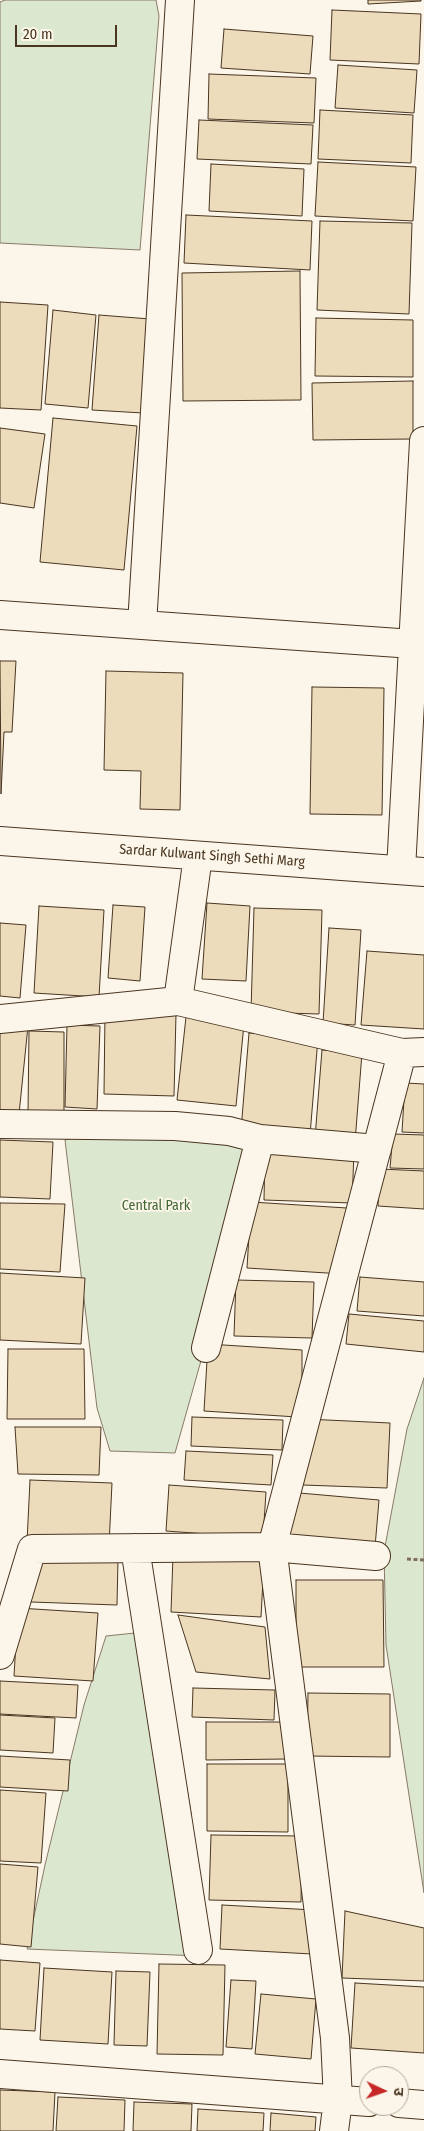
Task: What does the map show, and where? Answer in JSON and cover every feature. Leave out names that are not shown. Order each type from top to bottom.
[{"type":"street","points":[[142,625],[180,0]]},
{"type":"street","points":[[413,871],[413,644],[424,441]]},
{"type":"street","points":[[0,615],[413,644]]},
{"type":"street","name":"Sardar Kulwant Singh Sethi Marg","points":[[0,841],[413,871]]},
{"type":"street","points":[[178,1001],[198,856]]},
{"type":"street","points":[[0,1019],[178,1001],[413,1052],[377,1149],[272,1547],[335,2038],[338,2100],[334,2131]]},
{"type":"street","points":[[0,1124],[175,1126],[229,1131],[260,1139],[377,1149]]},
{"type":"street","points":[[206,1348],[260,1139]]},
{"type":"street","points":[[0,1656],[32,1549],[272,1547],[376,1556]]},
{"type":"street","points":[[135,1548],[198,1950]]},
{"type":"street","points":[[0,2074],[359,2101]]},
{"type":"street","points":[[409,2104],[424,2105]]},
{"type":"green space","points":[[5,0],[156,0],[159,16],[140,250],[0,243],[0,2]]},
{"type":"green space","name":"Central Park","points":[[119,1127],[253,1143],[213,1318],[175,1453],[110,1451],[97,1408],[65,1140]]},
{"type":"green space","points":[[424,1378],[424,1893],[386,1645],[384,1552],[407,1429]]},
{"type":"green space","points":[[135,1633],[172,1698],[191,1813],[200,1956],[27,1949],[45,1865],[84,1705],[106,1636]]},
{"type":"building","points":[[368,0],[421,0],[421,1],[368,4]]},
{"type":"building","points":[[332,10],[421,14],[419,64],[330,60]]},
{"type":"building","points":[[224,29],[313,36],[310,74],[221,68]]},
{"type":"building","points":[[338,65],[417,70],[414,113],[335,108]]},
{"type":"building","points":[[209,74],[316,78],[314,123],[208,119]]},
{"type":"building","points":[[320,110],[413,115],[411,163],[318,159]]},
{"type":"building","points":[[199,120],[313,125],[311,164],[197,159]]},
{"type":"building","points":[[318,162],[416,167],[413,221],[315,216]]},
{"type":"building","points":[[211,164],[304,169],[302,216],[209,211]]},
{"type":"building","points":[[186,215],[312,221],[310,270],[184,263]]},
{"type":"building","points":[[320,221],[412,223],[409,314],[317,310]]},
{"type":"building","points":[[300,271],[301,400],[183,401],[182,273]]},
{"type":"building","points":[[0,302],[48,305],[41,410],[0,408]]},
{"type":"building","points":[[53,310],[96,315],[88,408],[45,404]]},
{"type":"building","points":[[99,315],[150,319],[143,413],[92,410]]},
{"type":"building","points":[[316,318],[413,320],[413,377],[315,376]]},
{"type":"building","points":[[413,381],[413,439],[313,440],[312,383]]},
{"type":"building","points":[[53,418],[137,426],[124,570],[40,562]]},
{"type":"building","points":[[0,428],[45,434],[34,508],[0,503]]},
{"type":"building","points":[[0,661],[16,661],[12,732],[4,732],[1,794]]},
{"type":"building","points":[[106,671],[183,673],[180,810],[140,809],[141,771],[104,770]]},
{"type":"building","points":[[312,687],[384,688],[382,815],[310,814]]},
{"type":"building","points":[[207,903],[250,906],[246,981],[202,979]]},
{"type":"building","points":[[113,905],[145,907],[140,981],[108,978]]},
{"type":"building","points":[[39,906],[104,910],[99,997],[34,993]]},
{"type":"building","points":[[254,908],[322,910],[319,1014],[251,1012]]},
{"type":"building","points":[[0,923],[26,925],[20,998],[0,996]]},
{"type":"building","points":[[329,928],[361,930],[355,1025],[323,1023]]},
{"type":"building","points":[[367,951],[424,955],[424,1029],[361,1025]]},
{"type":"building","points":[[105,1013],[176,1014],[174,1096],[104,1094]]},
{"type":"building","points":[[186,1017],[244,1024],[236,1106],[177,1100]]},
{"type":"building","points":[[0,1023],[28,1026],[19,1114],[0,1113]]},
{"type":"building","points":[[67,1025],[100,1026],[97,1109],[65,1107]]},
{"type":"building","points":[[29,1031],[64,1032],[64,1114],[28,1113]]},
{"type":"building","points":[[249,1033],[318,1038],[310,1135],[241,1130]]},
{"type":"building","points":[[322,1050],[362,1053],[355,1142],[315,1138]]},
{"type":"building","points":[[405,1083],[424,1084],[424,1133],[402,1132]]},
{"type":"building","points":[[393,1134],[424,1135],[424,1169],[390,1168]]},
{"type":"building","points":[[0,1140],[53,1142],[50,1199],[0,1197]]},
{"type":"building","points":[[265,1149],[354,1152],[352,1203],[264,1200]]},
{"type":"building","points":[[380,1169],[424,1171],[424,1209],[378,1206]]},
{"type":"building","points":[[251,1202],[347,1208],[343,1274],[247,1268]]},
{"type":"building","points":[[0,1203],[65,1204],[60,1272],[0,1269]]},
{"type":"building","points":[[0,1273],[85,1278],[81,1344],[0,1340]]},
{"type":"building","points":[[360,1277],[424,1282],[424,1316],[357,1311]]},
{"type":"building","points":[[236,1280],[314,1282],[312,1338],[234,1336]]},
{"type":"building","points":[[349,1314],[424,1321],[424,1352],[346,1344]]},
{"type":"building","points":[[208,1344],[302,1350],[302,1386],[297,1417],[204,1411]]},
{"type":"building","points":[[8,1349],[84,1349],[85,1419],[7,1419]]},
{"type":"building","points":[[192,1417],[283,1420],[282,1450],[191,1446]]},
{"type":"building","points":[[306,1419],[390,1423],[387,1488],[303,1485]]},
{"type":"building","points":[[15,1427],[101,1427],[99,1475],[18,1474]]},
{"type":"building","points":[[186,1451],[273,1455],[271,1485],[184,1480]]},
{"type":"building","points":[[30,1480],[112,1483],[109,1545],[27,1542]]},
{"type":"building","points":[[169,1485],[266,1492],[263,1538],[166,1531]]},
{"type":"building","points":[[288,1492],[379,1500],[375,1547],[284,1539]]},
{"type":"building","points":[[173,1556],[264,1561],[261,1617],[171,1612]]},
{"type":"building","points":[[33,1557],[118,1559],[117,1605],[31,1602]]},
{"type":"building","points":[[296,1580],[383,1580],[384,1667],[296,1667]]},
{"type":"building","points":[[18,1608],[98,1613],[93,1681],[14,1676]]},
{"type":"building","points":[[178,1615],[265,1627],[270,1679],[196,1672]]},
{"type":"building","points":[[0,1681],[78,1685],[76,1718],[0,1714]]},
{"type":"building","points":[[193,1688],[275,1690],[274,1720],[192,1717]]},
{"type":"building","points":[[308,1693],[390,1694],[390,1757],[307,1756]]},
{"type":"building","points":[[0,1715],[55,1718],[53,1753],[0,1750]]},
{"type":"building","points":[[206,1722],[286,1722],[287,1759],[206,1760]]},
{"type":"building","points":[[0,1756],[70,1760],[68,1791],[0,1787]]},
{"type":"building","points":[[207,1764],[288,1764],[288,1832],[207,1831]]},
{"type":"building","points":[[0,1790],[46,1793],[41,1863],[0,1861]]},
{"type":"building","points":[[211,1835],[302,1836],[301,1902],[209,1900]]},
{"type":"building","points":[[0,1864],[38,1867],[31,1947],[0,1944]]},
{"type":"building","points":[[222,1905],[314,1910],[312,1954],[220,1949]]},
{"type":"building","points":[[345,1911],[424,1928],[424,1981],[342,1978]]},
{"type":"building","points":[[0,1960],[40,1963],[35,2031],[0,2029]]},
{"type":"building","points":[[159,1964],[225,1965],[223,2055],[157,2054]]},
{"type":"building","points":[[44,1968],[112,1972],[108,2044],[40,2040]]},
{"type":"building","points":[[116,1971],[150,1972],[147,2046],[114,2045]]},
{"type":"building","points":[[231,1980],[256,1981],[252,2049],[226,2047]]},
{"type":"building","points":[[355,1983],[424,1987],[424,2053],[351,2048]]},
{"type":"building","points":[[261,1994],[316,1999],[311,2059],[255,2054]]},
{"type":"building","points":[[0,2090],[55,2092],[53,2131],[0,2131]]},
{"type":"building","points":[[58,2097],[125,2100],[124,2131],[56,2131]]},
{"type":"building","points":[[134,2102],[192,2104],[191,2131],[133,2131]]},
{"type":"building","points":[[198,2109],[264,2113],[263,2131],[197,2131]]},
{"type":"building","points":[[271,2113],[316,2117],[315,2131],[270,2131]]}]
